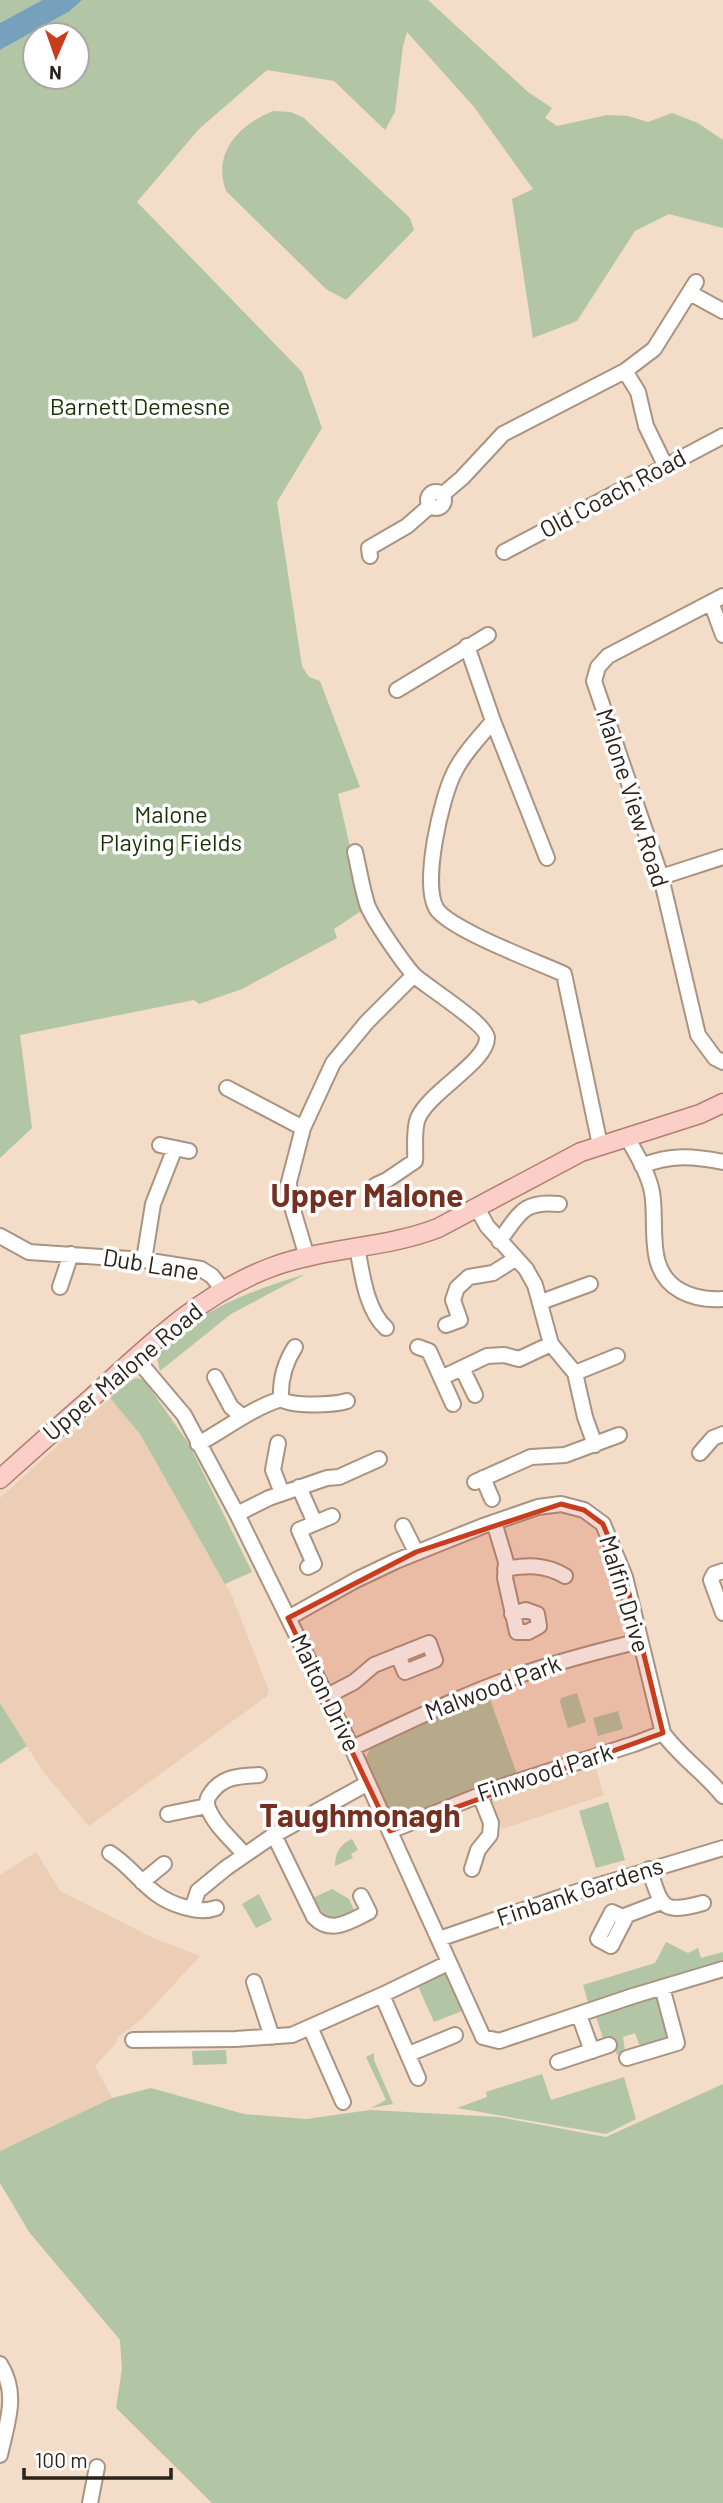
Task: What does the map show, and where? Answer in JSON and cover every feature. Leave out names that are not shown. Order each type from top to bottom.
[{"type":"main road","name":"Upper Malone Road","points":[[0,1479],[163,1332],[215,1289],[307,1257],[419,1235],[477,1208],[555,1165],[600,1145],[700,1114],[723,1103]]},
{"type":"street","points":[[370,556],[369,548],[407,526],[462,478],[503,434],[625,371],[654,349],[693,288],[723,312]]},
{"type":"street","points":[[625,371],[638,391],[646,426],[666,467]]},
{"type":"street","name":"Old Coach Road","points":[[504,552],[723,436]]},
{"type":"street","points":[[717,599],[723,635]]},
{"type":"street","name":"Malone View Road","points":[[717,599],[608,656],[597,667],[594,681],[661,877],[698,1035],[715,1058],[723,1062]]},
{"type":"street","points":[[397,690],[488,635]]},
{"type":"street","points":[[467,646],[493,722],[547,858]]},
{"type":"street","points":[[493,722],[466,754],[454,772],[445,794],[433,841],[432,888],[436,908],[449,920],[476,935],[564,974],[600,1145]]},
{"type":"street","points":[[355,852],[367,906],[414,975],[486,1032],[486,1045],[471,1066],[435,1095],[417,1120],[415,1161],[376,1185]]},
{"type":"street","points":[[661,877],[723,857]]},
{"type":"street","points":[[307,1257],[290,1200],[289,1182],[303,1128],[333,1063],[367,1022],[414,975]]},
{"type":"street","points":[[227,1088],[303,1128]]},
{"type":"street","points":[[627,1137],[651,1188],[655,1255],[663,1277],[684,1293],[710,1300],[723,1299]]},
{"type":"street","points":[[144,1260],[153,1204],[174,1148]]},
{"type":"street","points":[[642,1166],[675,1156],[693,1156],[723,1162]]},
{"type":"street","points":[[499,1241],[525,1208],[535,1204],[559,1204]]},
{"type":"street","points":[[477,1208],[487,1226],[526,1269],[536,1285],[551,1344],[575,1373],[595,1445]]},
{"type":"street","name":"Dub Lane","points":[[0,1236],[29,1252],[144,1260],[201,1269],[215,1289]]},
{"type":"street","points":[[357,1247],[365,1286],[378,1321],[386,1328]]},
{"type":"street","name":"Dub Lane","points":[[60,1287],[71,1254]]},
{"type":"street","points":[[446,1325],[460,1320],[453,1300],[457,1288],[463,1282],[469,1277],[493,1273],[515,1259]]},
{"type":"street","points":[[541,1302],[586,1288]]},
{"type":"street","points":[[441,1378],[487,1356],[504,1355],[519,1359],[551,1344]]},
{"type":"street","points":[[281,1399],[282,1375],[287,1359],[295,1348]]},
{"type":"street","points":[[418,1348],[429,1351],[453,1404]]},
{"type":"street","name":"Malton Drive","points":[[135,1357],[184,1415],[237,1514],[352,1748],[483,2038],[499,2041],[579,2015]]},
{"type":"street","points":[[575,1373],[614,1361]]},
{"type":"street","points":[[462,1368],[475,1394]]},
{"type":"street","points":[[215,1377],[231,1407],[243,1417]]},
{"type":"street","points":[[281,1399],[287,1404],[320,1403],[332,1406],[346,1401]]},
{"type":"street","points":[[198,1444],[243,1417],[281,1399]]},
{"type":"street","points":[[700,1453],[713,1438],[723,1434]]},
{"type":"street","points":[[492,1499],[479,1480],[528,1451],[565,1455],[619,1435]]},
{"type":"street","points":[[278,1443],[273,1470],[282,1493]]},
{"type":"street","points":[[237,1514],[282,1493],[327,1478],[339,1477],[379,1459]]},
{"type":"street","points":[[299,1487],[315,1523]]},
{"type":"street","name":"Malfin Drive","points":[[288,1618],[356,1580],[416,1552],[494,1522],[538,1507],[561,1504],[584,1510],[603,1524],[625,1577],[663,1733],[675,1750],[713,1783],[723,1796]]},
{"type":"street","points":[[308,1567],[314,1564],[299,1530],[332,1516]]},
{"type":"street","points":[[494,1522],[506,1562],[505,1578],[512,1614]]},
{"type":"street","points":[[403,1526],[416,1552]]},
{"type":"street","points":[[505,1569],[535,1566],[553,1569],[565,1576]]},
{"type":"street","points":[[723,1571],[714,1574],[711,1580],[723,1613]]},
{"type":"street","name":"Malwood Park","points":[[352,1748],[426,1712],[519,1675],[640,1641]]},
{"type":"street","points":[[327,1696],[354,1682],[374,1665],[398,1655]]},
{"type":"street","name":"Finwood Park","points":[[390,1831],[480,1795],[663,1733]]},
{"type":"street","points":[[245,1855],[217,1823],[207,1806],[207,1798],[216,1785],[234,1776],[259,1775]]},
{"type":"street","points":[[192,1909],[198,1891],[245,1855],[274,1835],[368,1783]]},
{"type":"street","points":[[472,1869],[478,1850],[490,1835],[491,1823],[480,1795]]},
{"type":"street","points":[[168,1814],[207,1806]]},
{"type":"street","points":[[274,1835],[314,1917],[320,1924],[333,1927],[369,1912],[361,1896]]},
{"type":"street","name":"Finbank Gardens","points":[[439,1939],[649,1868],[723,1848]]},
{"type":"street","points":[[110,1853],[156,1896],[192,1909],[209,1911],[216,1908]]},
{"type":"street","points":[[142,1882],[164,1864]]},
{"type":"street","points":[[649,1868],[661,1902],[670,1908],[681,1909],[703,1903]]},
{"type":"street","points":[[625,1918],[661,1902]]},
{"type":"street","points":[[133,2040],[149,2042],[292,2035],[449,1963]]},
{"type":"street","points":[[592,2051],[579,2015],[723,1969]]},
{"type":"street","points":[[254,1982],[272,2037]]},
{"type":"street","points":[[632,2052],[677,2043],[662,1987]]},
{"type":"street","points":[[382,1995],[418,2078]]},
{"type":"street","points":[[310,2027],[343,2102]]},
{"type":"street","points":[[409,2054],[455,2035]]},
{"type":"street","points":[[558,2062],[608,2045]]},
{"type":"street","points":[[0,2364],[9,2377],[12,2397],[0,2455]]},
{"type":"street","points":[[90,2503],[97,2467]]},
{"type":"highlighted area","points":[[561,1504],[584,1510],[603,1524],[625,1577],[663,1733],[390,1831],[288,1618],[416,1552]]},
{"type":"shaded area","points":[[110,1398],[140,1434],[232,1596],[269,1691],[267,1696],[89,1826],[41,1769],[0,1703],[0,1498]]},
{"type":"shaded area","points":[[594,1763],[604,1795],[502,1829],[489,1798]]},
{"type":"shaded area","points":[[36,1852],[60,1891],[153,1938],[200,1956],[142,2019],[117,2038],[116,2043],[95,2066],[112,2098],[0,2151],[0,1875]]},
{"type":"green space","points":[[0,0],[42,0],[0,23]]},
{"type":"green space","points":[[82,0],[428,0],[528,92],[552,108],[545,118],[557,126],[607,115],[628,116],[648,122],[672,113],[698,123],[723,140],[723,228],[669,214],[635,231],[577,321],[533,338],[512,199],[533,189],[474,107],[407,32],[395,112],[385,130],[334,81],[267,70],[199,129],[137,202],[302,372],[322,428],[277,502],[302,666],[309,677],[320,681],[360,787],[338,794],[364,909],[334,929],[337,938],[242,989],[199,1004],[194,1000],[20,1035],[32,1128],[0,1158],[0,50],[21,38],[21,91],[91,91],[91,21],[52,21],[70,11]]},
{"type":"green space","points":[[273,111],[291,112],[304,118],[410,218],[414,230],[346,300],[326,289],[226,191],[223,164],[232,142],[249,124]]},
{"type":"green space","points":[[306,1274],[231,1314],[160,1371],[158,1355],[195,1321],[235,1299]]},
{"type":"green space","points":[[137,1378],[144,1380],[189,1444],[252,1572],[225,1584],[140,1434],[110,1398],[128,1381]]},
{"type":"green space","points":[[577,1693],[586,1722],[568,1728],[561,1698]]},
{"type":"green space","points":[[488,1694],[517,1774],[394,1820],[367,1766],[366,1757],[371,1747]]},
{"type":"green space","points":[[0,1703],[27,1746],[0,1764]]},
{"type":"green space","points":[[618,1711],[623,1729],[598,1736],[593,1718]]},
{"type":"green space","points":[[608,1802],[625,1860],[596,1868],[579,1811]]},
{"type":"green space","points":[[352,1839],[358,1850],[351,1854],[353,1858],[335,1866],[339,1850]]},
{"type":"green space","points":[[332,1889],[349,1899],[354,1910],[335,1919],[326,1918],[313,1898]]},
{"type":"green space","points":[[259,1894],[272,1920],[256,1928],[242,1904]]},
{"type":"green space","points":[[666,1942],[688,1953],[698,1948],[701,1958],[723,1952],[723,1961],[588,2002],[583,1985],[655,1963]]},
{"type":"green space","points":[[441,1974],[447,1975],[462,2011],[434,2022],[417,1984]]},
{"type":"green space","points":[[657,1996],[665,2031],[670,2034],[668,2039],[643,2048],[635,2033],[623,2037],[625,2051],[617,2055],[610,2036],[603,2038],[595,2014]]},
{"type":"green space","points":[[226,2050],[227,2064],[193,2065],[192,2051]]},
{"type":"green space","points":[[374,2053],[374,2060],[393,2104],[371,2108],[386,2100],[366,2057]]},
{"type":"green space","points":[[542,2074],[551,2100],[624,2077],[636,2119],[606,2134],[457,2108],[487,2097],[486,2092]]},
{"type":"green space","points":[[723,2084],[723,2503],[212,2503],[116,2408],[122,2369],[120,2340],[29,2232],[0,2183],[0,2151],[112,2098],[151,2088],[244,2114],[306,2119],[370,2110],[499,2117],[606,2137]]},
{"type":"water","points":[[42,0],[82,0],[70,11],[52,21],[21,21],[21,38],[0,50],[0,23]]},
{"type":"district","name":"Upper Malone","points":[[367,1196]]},
{"type":"district","name":"Taughmonagh","points":[[360,1816]]},
{"type":"park label","name":"Barnett Demesne","points":[[140,407]]},
{"type":"park label","name":"Malone Playing Fields","points":[[171,829]]}]
